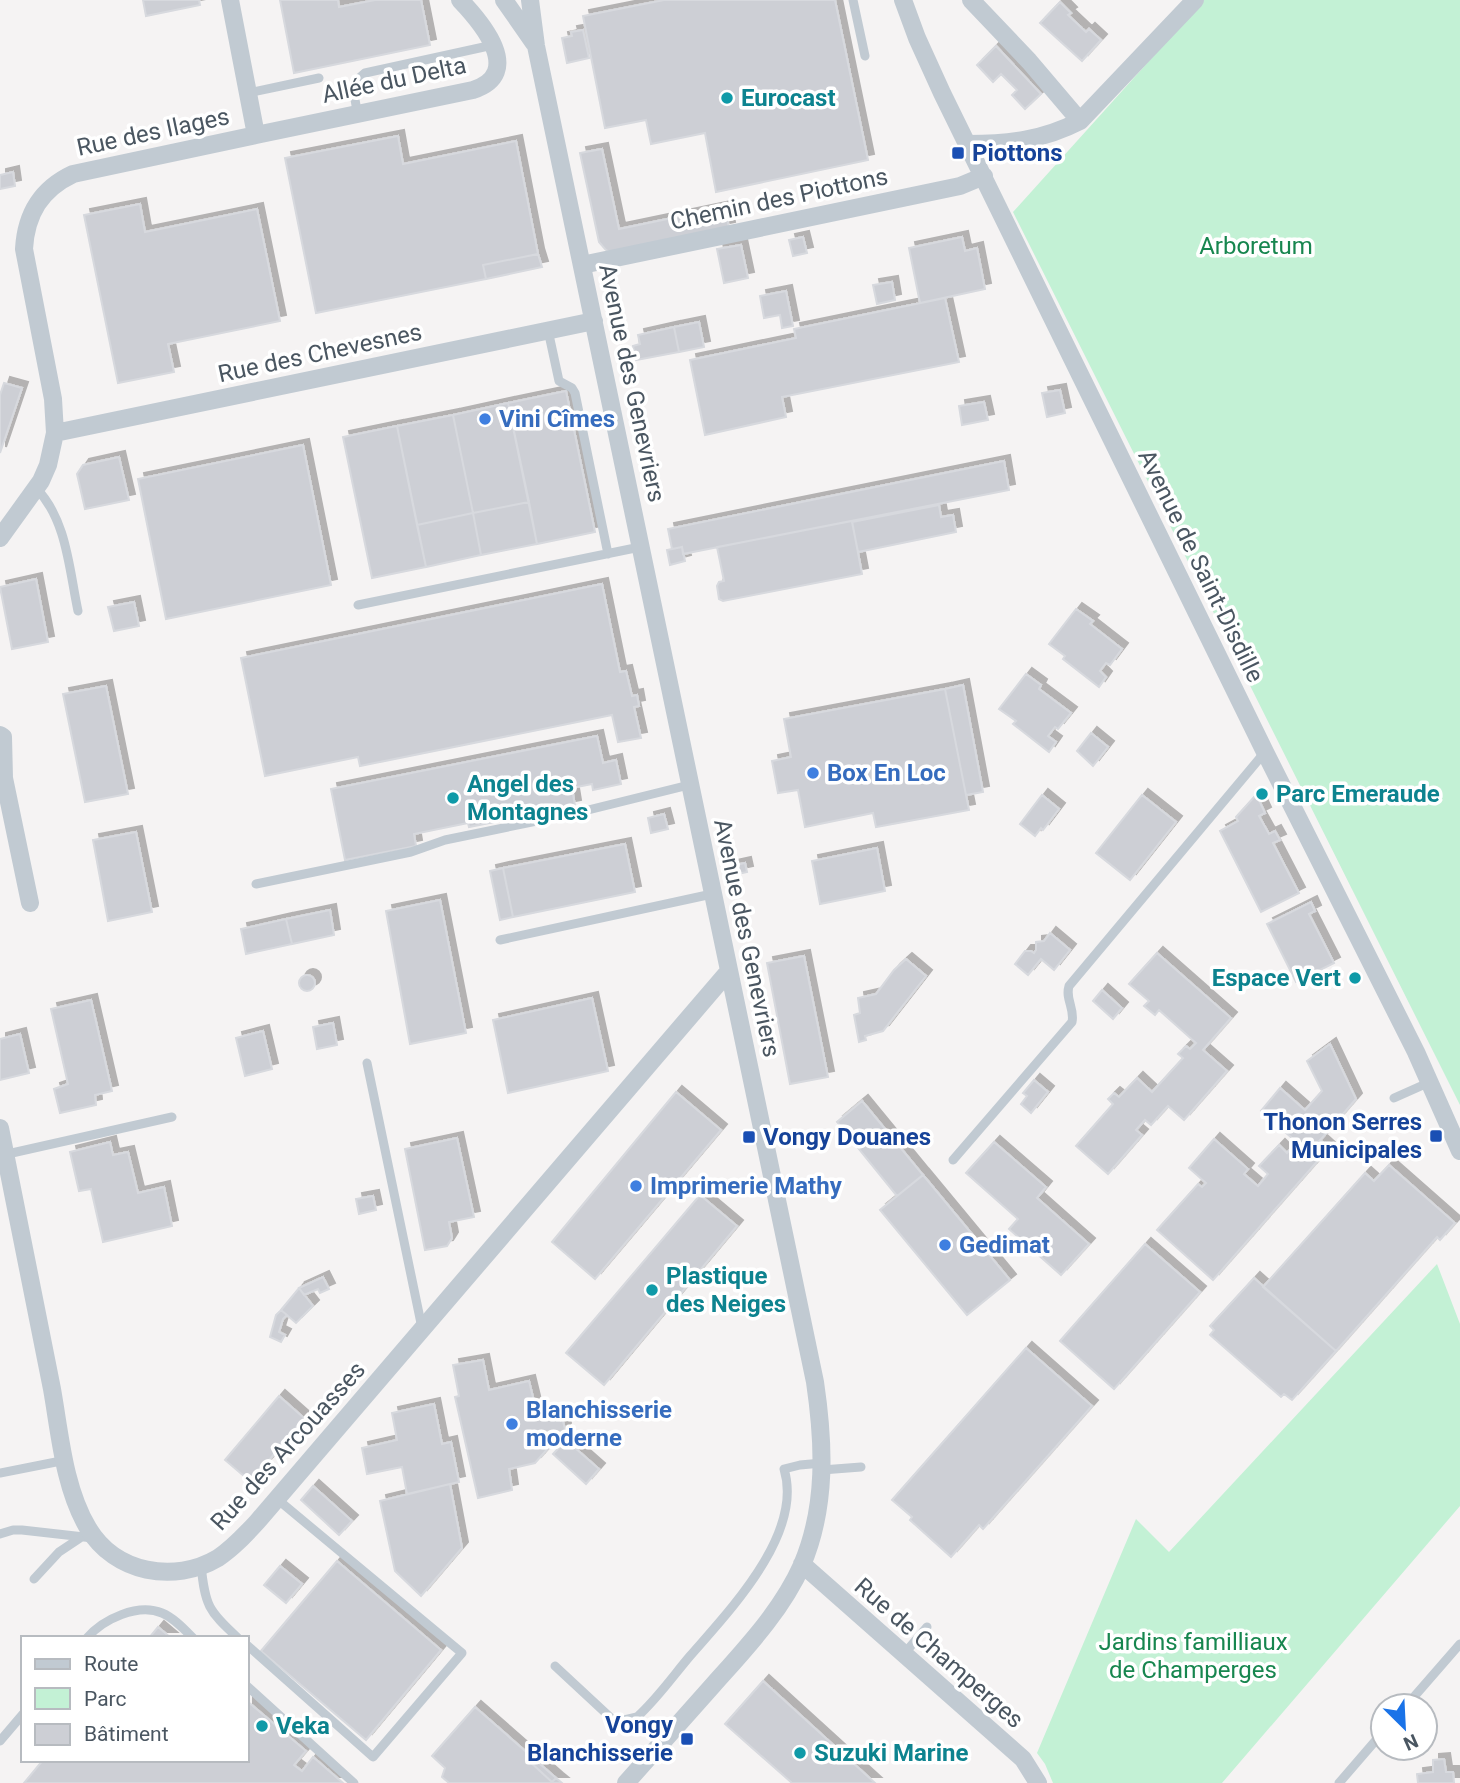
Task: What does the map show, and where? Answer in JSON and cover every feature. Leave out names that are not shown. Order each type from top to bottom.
[{"type":"street","name":"Rue des Ilages","points":[[0,538],[36,488],[48,465],[55,433],[54,399],[24,249],[27,225],[37,203],[52,186],[73,174],[257,135],[230,0]]},
{"type":"street","name":"Allée du Delta","points":[[257,135],[480,88],[490,80],[496,69],[497,56],[484,27],[460,0]]},
{"type":"street","name":"Avenue des Genevriers","points":[[504,0],[536,46]]},
{"type":"street","name":"Avenue des Genevriers","points":[[530,0],[536,46],[815,1382],[820,1421],[822,1466],[818,1508],[802,1564],[783,1598],[759,1632],[626,1783]]},
{"type":"street","name":"Avenue de Saint-Disdille","points":[[903,0],[925,54],[968,144],[1265,752],[1430,1082],[1460,1151]]},
{"type":"street","points":[[971,0],[1029,61],[1080,121]]},
{"type":"street","points":[[968,144],[1009,144],[1030,140],[1061,131],[1080,121],[1195,0]]},
{"type":"street","name":"Chemin des Piottons","points":[[582,265],[960,186],[984,176]]},
{"type":"street","name":"Rue des Chevesnes","points":[[55,433],[594,321]]},
{"type":"street","points":[[1,736],[4,778],[30,903]]},
{"type":"street","name":"Rue des Arcouasses","points":[[0,1128],[3,1155],[65,1460],[88,1538],[142,1570],[171,1572],[201,1565],[229,1550],[277,1499],[728,972]]},
{"type":"street","name":"Rue de Champerges","points":[[802,1564],[1023,1759],[1038,1783]]},
{"type":"lane","points":[[853,0],[865,56]]},
{"type":"lane","points":[[358,114],[354,90],[357,79],[365,73],[494,45]]},
{"type":"lane","points":[[248,93],[320,78]]},
{"type":"lane","points":[[548,330],[559,381],[572,388],[575,393],[608,554]]},
{"type":"lane","points":[[36,488],[58,520],[78,611]]},
{"type":"lane","points":[[358,605],[640,547]]},
{"type":"lane","points":[[953,1160],[1072,1022],[1073,1013],[1067,993],[1069,986],[1265,752]]},
{"type":"lane","points":[[256,884],[411,852],[445,839],[576,813],[689,785]]},
{"type":"lane","points":[[500,940],[712,894]]},
{"type":"lane","points":[[367,1063],[422,1329]]},
{"type":"lane","points":[[1394,1098],[1430,1082]]},
{"type":"lane","points":[[3,1155],[172,1117]]},
{"type":"lane","points":[[0,1473],[65,1460]]},
{"type":"lane","points":[[555,1667],[611,1718],[620,1721],[636,1717],[737,1601],[767,1559],[787,1504],[788,1484],[784,1469],[800,1465],[861,1467]]},
{"type":"lane","points":[[248,1646],[373,1757],[462,1653],[277,1499]]},
{"type":"lane","points":[[0,1534],[13,1530],[88,1538]]},
{"type":"lane","points":[[34,1579],[59,1552],[88,1538]]},
{"type":"lane","points":[[201,1565],[206,1602],[212,1613],[236,1636]]},
{"type":"lane","points":[[88,1636],[98,1626],[113,1618],[150,1611],[169,1617],[191,1636]]},
{"type":"lane","points":[[904,1654],[928,1627]]},
{"type":"lane","points":[[1418,1692],[1460,1644]]},
{"type":"lane","points":[[248,1687],[354,1783]]},
{"type":"lane","points":[[0,1741],[21,1716]]},
{"type":"lane","points":[[1339,1783],[1369,1748]]},
{"type":"green space","name":"Arboretum","points":[[1204,0],[1460,0],[1460,1105],[1013,212]]},
{"type":"green space","name":"Jardins familliaux de Champerges","points":[[1437,1264],[1460,1324],[1460,1506],[1222,1783],[1053,1783],[1037,1753],[1136,1519],[1169,1552]]},
{"type":"building","points":[[143,0],[199,0],[200,5],[146,16]]},
{"type":"building","points":[[280,0],[338,0],[339,7],[375,0],[421,0],[430,45],[294,73]]},
{"type":"building","name":"Eurocast","points":[[664,0],[835,0],[868,160],[716,192],[705,133],[651,144],[646,120],[605,128],[583,16]]},
{"type":"building","points":[[1060,2],[1071,13],[1068,15],[1086,32],[1089,29],[1101,40],[1082,61],[1040,23]]},
{"type":"building","points":[[583,30],[589,58],[567,63],[562,38],[572,36],[571,32]]},
{"type":"building","points":[[996,46],[1041,94],[1025,109],[1012,95],[1017,90],[1001,74],[993,82],[977,65]]},
{"type":"building","points":[[398,136],[403,164],[516,141],[538,254],[483,265],[486,279],[316,313],[285,158]]},
{"type":"building","points":[[602,149],[619,229],[725,207],[729,228],[609,252],[599,242],[580,153]]},
{"type":"building","points":[[13,172],[15,186],[0,189],[0,175]]},
{"type":"building","points":[[140,204],[145,232],[257,209],[280,321],[168,344],[174,372],[118,383],[84,215]]},
{"type":"building","points":[[803,237],[807,253],[793,256],[789,240]]},
{"type":"building","points":[[962,237],[965,251],[977,248],[985,289],[920,303],[909,248]]},
{"type":"building","points":[[741,245],[748,278],[724,283],[717,249]]},
{"type":"building","points":[[538,254],[542,267],[486,279],[483,265]]},
{"type":"building","points":[[892,282],[895,300],[877,304],[873,285]]},
{"type":"building","points":[[786,291],[793,326],[782,328],[780,315],[764,318],[760,296]]},
{"type":"building","points":[[945,298],[959,362],[782,397],[786,417],[705,435],[690,360],[796,338],[794,329]]},
{"type":"building","points":[[699,322],[704,347],[679,352],[674,327]]},
{"type":"building","points":[[674,327],[679,352],[636,360],[633,346],[640,344],[638,335]]},
{"type":"building","points":[[4,383],[22,388],[0,453],[0,395]]},
{"type":"building","points":[[1060,390],[1065,413],[1047,417],[1042,393]]},
{"type":"building","points":[[566,391],[595,532],[537,544],[508,403]]},
{"type":"building","points":[[984,402],[988,420],[962,425],[959,406]]},
{"type":"building","points":[[508,403],[529,502],[473,513],[453,415]]},
{"type":"building","points":[[453,415],[473,513],[417,525],[397,426]]},
{"type":"building","points":[[397,426],[426,567],[372,578],[343,437]]},
{"type":"building","points":[[303,445],[331,585],[166,619],[138,479]]},
{"type":"building","points":[[119,457],[129,500],[85,509],[77,474],[83,465]]},
{"type":"building","points":[[1004,461],[1009,490],[683,554],[682,547],[672,549],[668,529]]},
{"type":"building","points":[[529,502],[537,544],[481,555],[473,513]]},
{"type":"building","points":[[939,505],[941,517],[953,515],[956,532],[858,552],[852,522]]},
{"type":"building","points":[[473,513],[481,555],[426,567],[417,525]]},
{"type":"building","points":[[852,521],[862,574],[723,601],[719,599],[717,586],[724,581],[717,547]]},
{"type":"building","points":[[682,547],[685,561],[670,565],[667,550]]},
{"type":"building","points":[[36,579],[48,642],[12,649],[0,587]]},
{"type":"building","points":[[602,584],[620,672],[626,671],[632,696],[637,695],[639,706],[634,707],[641,738],[618,742],[612,715],[360,766],[358,757],[265,776],[241,658]]},
{"type":"building","points":[[134,602],[139,626],[114,631],[108,607]]},
{"type":"building","points":[[1076,609],[1093,621],[1090,624],[1122,649],[1110,665],[1106,663],[1100,671],[1106,677],[1099,687],[1063,659],[1065,656],[1049,644]]},
{"type":"building","points":[[1026,674],[1041,685],[1039,689],[1071,713],[1058,729],[1055,727],[1048,736],[1056,742],[1049,752],[1013,724],[1016,721],[999,709]]},
{"type":"building","points":[[963,685],[983,792],[966,795],[945,689]]},
{"type":"building","points":[[106,686],[128,794],[85,802],[63,694]]},
{"type":"building","points":[[945,689],[969,810],[876,827],[873,813],[805,827],[798,790],[778,793],[772,761],[791,757],[784,719]]},
{"type":"building","points":[[1091,733],[1108,747],[1093,766],[1077,751]]},
{"type":"building","name":"Angel des Montagnes","points":[[597,736],[603,763],[616,760],[621,784],[593,790],[592,784],[572,788],[575,806],[469,827],[468,823],[414,834],[416,846],[345,860],[331,789]]},
{"type":"building","points":[[1042,795],[1059,809],[1035,836],[1020,824]]},
{"type":"building","points":[[1142,795],[1176,822],[1130,880],[1096,853]]},
{"type":"building","points":[[1254,797],[1258,798],[1265,813],[1259,816],[1269,834],[1275,831],[1280,840],[1273,843],[1299,893],[1261,912],[1220,831],[1238,821],[1236,817]]},
{"type":"building","points":[[664,814],[668,829],[651,833],[648,818]]},
{"type":"building","points":[[136,832],[152,912],[108,921],[93,840]]},
{"type":"building","points":[[625,844],[635,892],[513,917],[503,868]]},
{"type":"building","points":[[877,848],[885,891],[820,904],[812,861]]},
{"type":"building","points":[[745,863],[747,872],[733,875],[731,866]]},
{"type":"building","points":[[503,868],[513,917],[500,920],[490,871]]},
{"type":"building","points":[[440,900],[466,1033],[410,1044],[386,911]]},
{"type":"building","points":[[1311,902],[1315,911],[1309,914],[1334,963],[1296,982],[1267,924]]},
{"type":"building","points":[[330,910],[334,935],[292,944],[286,919]]},
{"type":"building","points":[[286,919],[292,944],[246,954],[241,929]]},
{"type":"building","points":[[1050,933],[1070,950],[1054,970],[1041,959],[1028,975],[1015,964],[1025,951],[1034,953],[1036,942],[1044,941]]},
{"type":"building","points":[[1157,953],[1231,1018],[1203,1050],[1227,1071],[1184,1120],[1168,1106],[1151,1125],[1145,1120],[1136,1130],[1142,1135],[1108,1174],[1076,1146],[1113,1104],[1108,1099],[1114,1093],[1119,1097],[1137,1078],[1152,1092],[1183,1058],[1178,1054],[1186,1046],[1190,1049],[1196,1043],[1159,1010],[1155,1015],[1144,1006],[1149,1001],[1129,984]]},
{"type":"building","points":[[804,956],[828,1077],[790,1084],[767,963]]},
{"type":"building","points":[[906,959],[926,976],[883,1031],[865,1036],[866,1040],[859,1042],[854,1015],[860,1013],[858,998],[876,994]]},
{"type":"building","points":[[307,975],[315,983],[307,991],[299,983]]},
{"type":"building","points":[[1102,990],[1122,1008],[1113,1019],[1093,1001]]},
{"type":"building","points":[[592,998],[608,1071],[508,1093],[493,1020]]},
{"type":"building","points":[[91,1000],[112,1091],[95,1095],[96,1105],[60,1113],[54,1089],[68,1084],[51,1009]]},
{"type":"building","points":[[333,1023],[337,1045],[317,1049],[313,1027]]},
{"type":"building","points":[[263,1031],[272,1069],[245,1076],[236,1038]]},
{"type":"building","points":[[20,1034],[29,1073],[0,1080],[0,1039]]},
{"type":"building","points":[[1330,1044],[1356,1099],[1309,1153],[1261,1111],[1280,1088],[1305,1110],[1322,1091],[1307,1061]]},
{"type":"building","points":[[1034,1080],[1048,1092],[1031,1113],[1021,1104],[1027,1096],[1023,1093]]},
{"type":"building","name":"Imprimerie Mathy","points":[[676,1092],[721,1130],[595,1279],[552,1242]]},
{"type":"building","points":[[862,1101],[923,1175],[897,1196],[837,1122]]},
{"type":"building","points":[[457,1138],[474,1217],[449,1222],[452,1238],[447,1246],[425,1250],[405,1149]]},
{"type":"building","points":[[1214,1139],[1248,1169],[1244,1174],[1258,1186],[1268,1174],[1259,1166],[1279,1145],[1287,1153],[1297,1142],[1309,1153],[1320,1140],[1329,1148],[1213,1280],[1157,1230],[1198,1184],[1202,1187],[1206,1183],[1189,1168]]},
{"type":"building","points":[[110,1142],[113,1155],[128,1152],[138,1193],[164,1187],[172,1226],[103,1242],[91,1189],[79,1191],[70,1152]]},
{"type":"building","points":[[994,1142],[1046,1187],[1037,1198],[1089,1244],[1061,1275],[1009,1229],[1018,1219],[966,1173]]},
{"type":"building","points":[[1389,1165],[1455,1223],[1440,1240],[1437,1237],[1336,1351],[1263,1287],[1365,1173],[1374,1181]]},
{"type":"building","name":"Gedimat","points":[[923,1175],[1010,1280],[967,1315],[880,1210]]},
{"type":"building","name":"Plastique des Neiges","points":[[700,1195],[737,1226],[604,1385],[566,1353]]},
{"type":"building","points":[[373,1196],[376,1210],[359,1214],[356,1199]]},
{"type":"building","points":[[1145,1244],[1200,1292],[1114,1389],[1060,1341]]},
{"type":"building","points":[[323,1277],[329,1289],[320,1293],[318,1289],[304,1295],[299,1288]]},
{"type":"building","points":[[1254,1278],[1336,1351],[1292,1400],[1284,1394],[1281,1397],[1210,1335],[1214,1330],[1210,1326]]},
{"type":"building","points":[[299,1288],[313,1306],[296,1323],[281,1310]]},
{"type":"building","points":[[281,1310],[287,1315],[279,1332],[285,1335],[281,1342],[270,1337],[276,1315]]},
{"type":"building","points":[[1026,1348],[1092,1406],[983,1529],[979,1525],[951,1557],[892,1500]]},
{"type":"building","name":"Blanchisserie moderne","points":[[483,1360],[489,1390],[529,1381],[538,1418],[561,1414],[565,1429],[535,1463],[509,1469],[512,1490],[478,1498],[455,1397],[459,1396],[453,1365]]},
{"type":"building","points":[[279,1396],[304,1418],[251,1482],[225,1460]]},
{"type":"building","points":[[434,1404],[442,1444],[451,1442],[459,1482],[407,1494],[402,1467],[367,1474],[362,1448],[397,1440],[392,1413]]},
{"type":"building","points":[[566,1440],[599,1469],[586,1484],[553,1454]]},
{"type":"building","points":[[450,1484],[462,1548],[421,1596],[395,1571],[380,1501]]},
{"type":"building","points":[[313,1486],[352,1521],[339,1535],[301,1500]]},
{"type":"building","points":[[337,1561],[441,1650],[366,1740],[261,1651]]},
{"type":"building","points":[[280,1566],[302,1584],[286,1603],[264,1585]]},
{"type":"building","points":[[158,1627],[169,1636],[151,1636]]},
{"type":"building","name":"Suzuki Marine","points":[[763,1681],[875,1783],[792,1783],[725,1724]]},
{"type":"building","name":"Veka","points":[[248,1702],[306,1751],[294,1765],[302,1771],[313,1757],[343,1783],[24,1783],[41,1762],[248,1762]]},
{"type":"building","points":[[475,1707],[532,1757],[528,1760],[552,1782],[556,1778],[562,1783],[449,1783],[442,1777],[445,1768],[432,1756]]},
{"type":"building","points":[[532,1757],[556,1778],[552,1782],[528,1760]]},
{"type":"building","points":[[1439,1759],[1444,1759],[1446,1772],[1453,1772],[1454,1783],[1418,1783],[1417,1774],[1433,1772],[1433,1762],[1439,1762]]},
{"type":"place","name":"Eurocast","points":[[727,98]]},
{"type":"place","name":"Piottons","points":[[958,153]]},
{"type":"place","name":"Vini Cîmes","points":[[485,419]]},
{"type":"place","name":"Box En Loc","points":[[813,773]]},
{"type":"place","name":"Parc Emeraude","points":[[1262,794]]},
{"type":"place","name":"Angel des Montagnes","points":[[453,798]]},
{"type":"place","name":"Espace Vert","points":[[1355,978]]},
{"type":"place","name":"Thonon Serres Municipales","points":[[1436,1136]]},
{"type":"place","name":"Vongy Douanes","points":[[749,1137]]},
{"type":"place","name":"Imprimerie Mathy","points":[[636,1186]]},
{"type":"place","name":"Gedimat","points":[[945,1245]]},
{"type":"place","name":"Plastique des Neiges","points":[[652,1290]]},
{"type":"place","name":"Blanchisserie moderne","points":[[512,1424]]},
{"type":"place","name":"Veka","points":[[262,1726]]},
{"type":"place","name":"Vongy Blanchisserie","points":[[687,1739]]},
{"type":"place","name":"Suzuki Marine","points":[[800,1753]]}]
